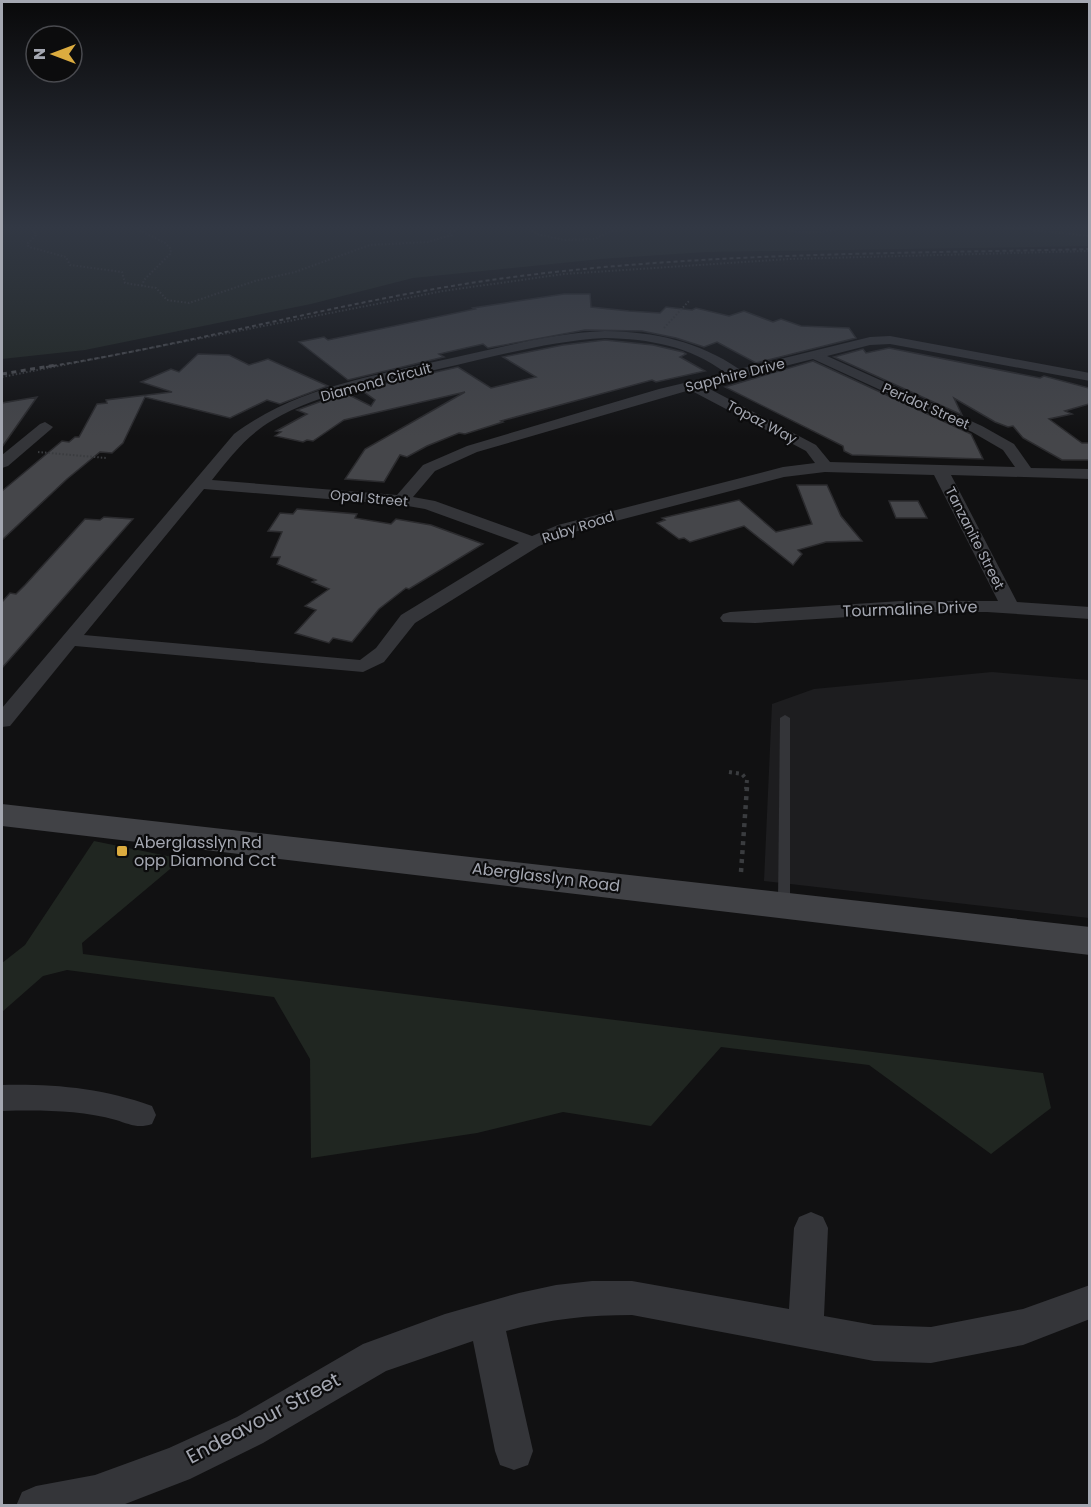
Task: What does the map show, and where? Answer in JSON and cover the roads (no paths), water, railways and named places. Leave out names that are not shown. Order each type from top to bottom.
[{"type":"main road","name":"Aberglasslyn Road","points":[[2,815],[1089,941]]},
{"type":"street","name":"Diamond Circuit","points":[[2,721],[239,437],[274,412],[352,385],[550,340],[595,334],[655,338],[683,344],[714,357],[737,374]]},
{"type":"street","name":"Sapphire Drive","points":[[402,500],[429,468],[456,455],[611,406],[870,341],[890,340],[1065,370],[1089,377]]},
{"type":"street","name":"Peridot Street","points":[[815,355],[977,429],[1009,447],[1026,472]]},
{"type":"street","name":"Topaz Way","points":[[691,386],[811,448],[817,453],[825,467]]},
{"type":"street","points":[[2,463],[45,427]]},
{"type":"street","name":"Ruby Road","points":[[70,640],[363,666],[375,663],[408,619],[533,542],[587,522],[753,479],[825,467],[1089,474]]},
{"type":"street","name":"Tanzanite Street","points":[[940,470],[1010,607]]},
{"type":"street","name":"Opal Street","points":[[200,484],[402,500],[429,505],[533,542]]},
{"type":"street","name":"Tourmaline Drive","points":[[730,618],[776,618],[847,610],[926,606],[1010,607],[1089,613]]},
{"type":"street","points":[[2,1098],[81,1099],[115,1105],[141,1115]]},
{"type":"street","points":[[806,1329],[811,1228]]},
{"type":"street","name":"Endeavour Street","points":[[36,1506],[95,1496],[176,1465],[250,1430],[376,1357],[445,1332],[519,1310],[556,1302],[591,1298],[632,1298],[874,1343],[931,1345],[1023,1327],[1089,1302]]},
{"type":"street","points":[[486,1320],[514,1451]]},
{"type":"lane","points":[[784,904],[785,718]]},
{"type":"railway","points":[[46,367],[100,358],[396,296]]},
{"type":"railway","points":[[2,374],[56,365]]},
{"type":"place","name":"Aberglasslyn Rd opp Diamond Cct","points":[[122,851]]}]
